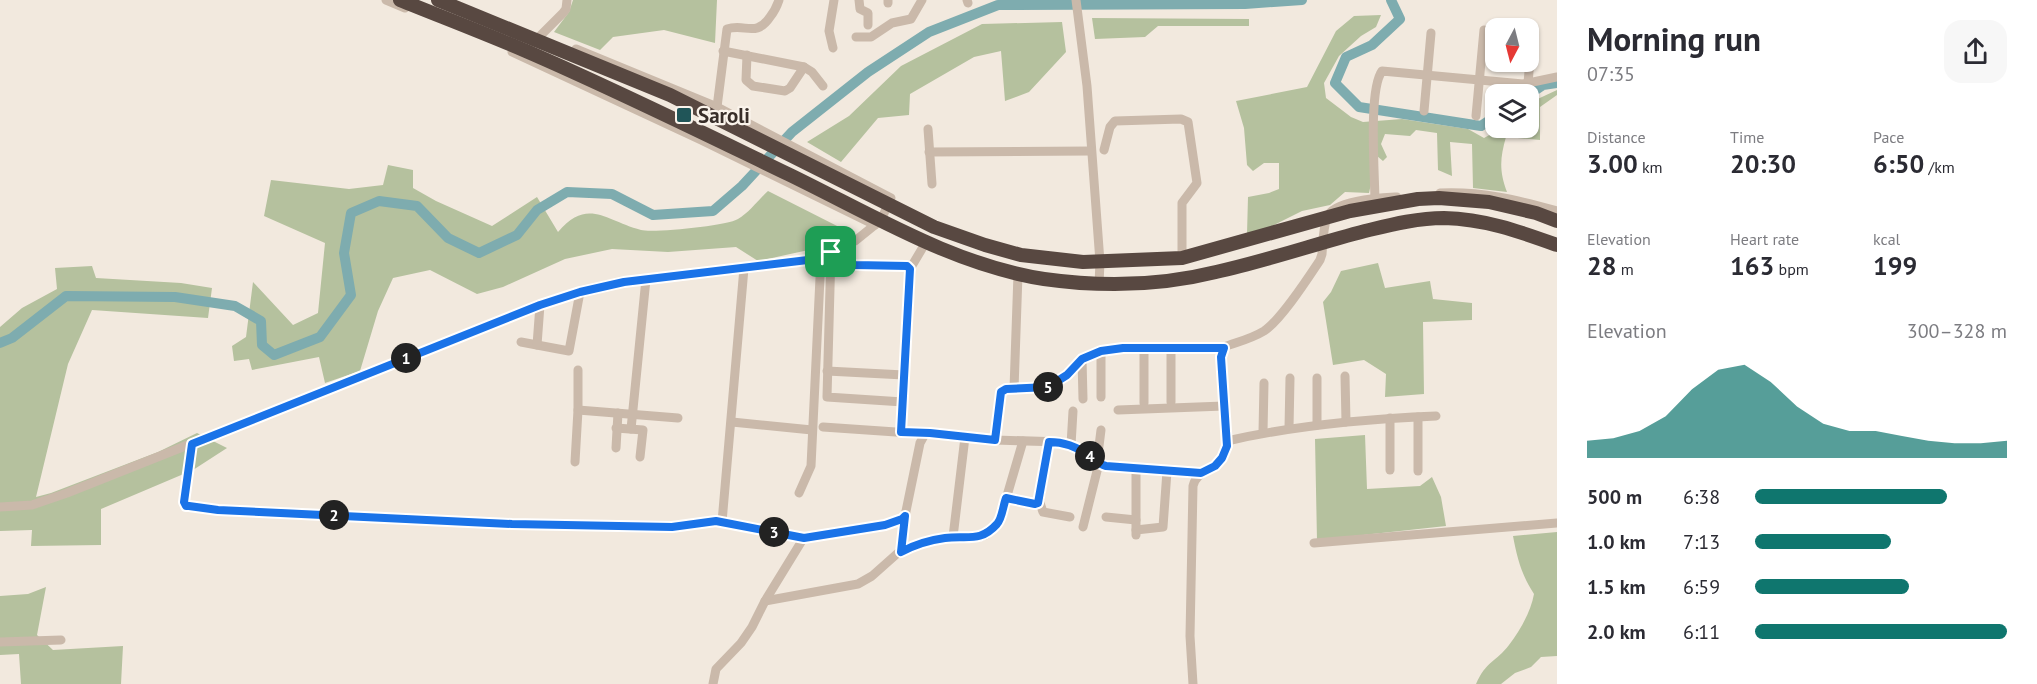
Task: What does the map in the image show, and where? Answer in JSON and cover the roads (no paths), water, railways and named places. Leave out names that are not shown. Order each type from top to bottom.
[{"type":"highway","points":[[400,0],[525,54],[878,223],[983,264],[1018,274],[1043,279],[1127,285],[1180,279],[1239,266],[1400,223],[1441,218],[1503,225],[1557,244]]},
{"type":"highway","points":[[438,0],[538,37],[763,138],[889,201],[934,227],[1021,255],[1100,262],[1182,258],[1375,202],[1440,198],[1489,202],[1536,213],[1557,221]]},
{"type":"highway","points":[[1232,244],[1239,266]]},
{"type":"street","points":[[386,0],[525,54],[538,37],[563,13],[567,0]]},
{"type":"street","points":[[454,0],[538,37],[717,107],[763,138]]},
{"type":"street","points":[[717,107],[727,29],[730,27],[752,30],[763,26],[779,0]]},
{"type":"street","points":[[833,48],[829,31],[834,0]]},
{"type":"street","points":[[859,0],[860,9],[868,13],[868,25]]},
{"type":"street","points":[[856,37],[872,37],[892,23],[911,20],[922,0]]},
{"type":"street","points":[[1076,0],[1082,34],[1100,284]]},
{"type":"street","points":[[1476,116],[1484,30]]},
{"type":"street","points":[[1424,111],[1431,33]]},
{"type":"street","points":[[723,48],[804,67],[812,72],[823,86]]},
{"type":"street","points":[[747,55],[746,80],[753,86],[785,91],[790,88],[804,67]]},
{"type":"street","points":[[1557,77],[1528,83],[1382,71],[1378,79],[1373,131],[1375,202],[1466,192],[1491,195],[1557,212]]},
{"type":"street","points":[[1528,83],[1529,72]]},
{"type":"street","points":[[1104,150],[1110,127],[1116,121],[1181,119],[1188,122],[1197,183],[1182,203],[1182,258]]},
{"type":"street","points":[[928,129],[932,184]]},
{"type":"street","points":[[929,152],[1091,151]]},
{"type":"street","points":[[0,507],[32,505],[192,444],[540,305],[580,292],[646,279],[816,259],[855,241],[878,223],[889,201]]},
{"type":"street","points":[[995,440],[999,396],[1006,389],[1048,387],[1067,375],[1082,359],[1101,351],[1144,348],[1224,348],[1248,340],[1266,330],[1315,268],[1322,254],[1327,216]]},
{"type":"street","points":[[1323,244],[1395,228],[1445,224],[1480,226],[1557,250]]},
{"type":"street","points":[[901,432],[910,269],[926,242]]},
{"type":"street","points":[[831,252],[855,265],[907,266],[910,269]]},
{"type":"street","points":[[831,252],[826,397],[903,402]]},
{"type":"street","points":[[799,493],[811,466],[820,257]]},
{"type":"street","points":[[722,522],[744,268]]},
{"type":"street","points":[[1014,389],[1018,274]]},
{"type":"street","points":[[631,429],[646,279]]},
{"type":"street","points":[[521,342],[569,351],[580,292]]},
{"type":"street","points":[[537,345],[540,305]]},
{"type":"street","points":[[1144,348],[1144,403]]},
{"type":"street","points":[[1193,684],[1190,636],[1193,486],[1195,479],[1201,473],[1215,466],[1222,458],[1227,446],[1221,357],[1224,348]]},
{"type":"street","points":[[1171,349],[1171,402]]},
{"type":"street","points":[[1101,351],[1101,397]]},
{"type":"street","points":[[1082,359],[1083,399]]},
{"type":"street","points":[[575,462],[578,370]]},
{"type":"street","points":[[827,371],[904,375]]},
{"type":"street","points":[[1345,376],[1346,422]]},
{"type":"street","points":[[1289,428],[1290,378]]},
{"type":"street","points":[[1317,378],[1317,425]]},
{"type":"street","points":[[1263,432],[1264,383]]},
{"type":"street","points":[[1118,410],[1224,406]]},
{"type":"street","points":[[578,410],[678,418]]},
{"type":"street","points":[[1071,446],[1073,411]]},
{"type":"street","points":[[616,448],[618,413]]},
{"type":"street","points":[[1227,441],[1289,428],[1436,416]]},
{"type":"street","points":[[1418,417],[1418,471]]},
{"type":"street","points":[[1390,418],[1390,470]]},
{"type":"street","points":[[732,422],[812,430]]},
{"type":"street","points":[[822,427],[930,433],[995,440],[1062,442],[1098,463],[1201,473]]},
{"type":"street","points":[[616,428],[643,430],[640,457]]},
{"type":"street","points":[[1083,527],[1098,463],[1101,430]]},
{"type":"street","points":[[901,552],[905,516],[920,443],[925,434]]},
{"type":"street","points":[[953,537],[965,437]]},
{"type":"street","points":[[765,601],[858,584],[909,547],[953,537],[986,535],[999,523],[1023,441]]},
{"type":"street","points":[[1049,442],[1039,500],[1043,512],[1070,518]]},
{"type":"street","points":[[192,444],[184,502],[186,506],[218,510],[512,524],[672,527],[722,522],[802,540],[885,525],[905,516]]},
{"type":"street","points":[[1136,468],[1136,533],[1163,527],[1167,471]]},
{"type":"street","points":[[1006,498],[1035,504],[1039,500]]},
{"type":"street","points":[[1106,517],[1136,520]]},
{"type":"street","points":[[1314,543],[1557,523]]},
{"type":"street","points":[[713,684],[716,669],[741,643],[802,540]]},
{"type":"street","points":[[0,642],[61,640]]},
{"type":"waterway","points":[[0,343],[12,338],[66,296],[175,297],[235,306],[261,321],[262,345],[274,355],[320,337],[351,295],[344,253],[351,213],[379,201],[417,206],[448,238],[479,253],[517,235],[537,210],[567,192],[612,194],[653,215],[713,211],[742,186],[792,132],[868,72],[929,32],[998,5],[1245,4],[1302,0]]},
{"type":"waterway","points":[[1391,0],[1400,19],[1372,45],[1346,57],[1335,83],[1359,107],[1481,126],[1485,123]]},
{"type":"waterway","points":[[1539,88],[1557,83]]},
{"type":"place","name":"Saroli","points":[[684,115]]}]
